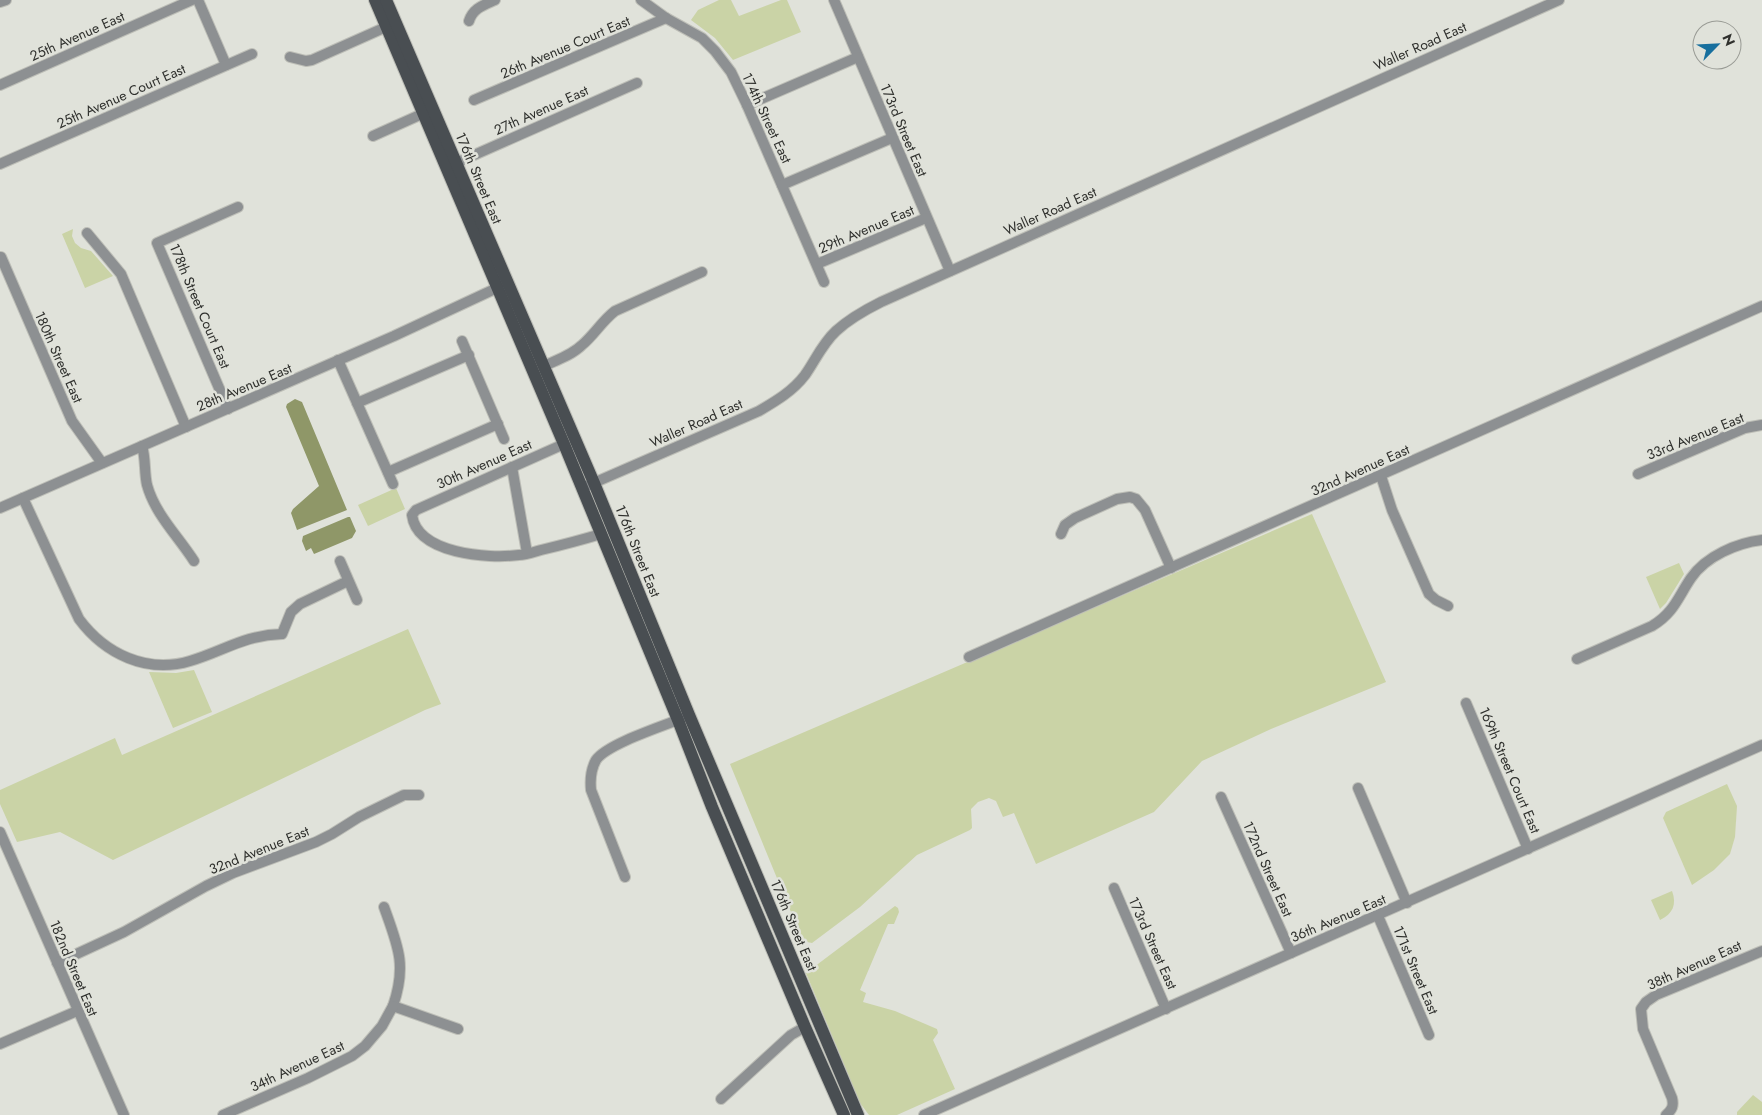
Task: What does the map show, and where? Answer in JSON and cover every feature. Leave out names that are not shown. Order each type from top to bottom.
[{"type":"main road","name":"176th Street East","points":[[375,0],[564,444],[588,485],[601,534],[858,1115]]},
{"type":"main road","name":"176th Street East","points":[[386,0],[544,366],[588,485],[684,718],[712,807],[844,1115]]},
{"type":"main road","points":[[384,22],[387,17],[407,66],[415,68]]},
{"type":"main road","points":[[497,288],[504,290],[520,326],[529,332]]},
{"type":"street","points":[[0,2],[6,0]]},
{"type":"street","name":"25th Avenue East","points":[[0,85],[192,0]]},
{"type":"street","points":[[198,0],[226,65]]},
{"type":"street","points":[[469,21],[474,11],[480,6],[495,0]]},
{"type":"street","name":"174th Street East","points":[[642,0],[666,18],[702,38],[715,51],[730,72],[747,105],[824,282]]},
{"type":"street","name":"173rd Street East","points":[[834,0],[926,218],[950,270]]},
{"type":"street","name":"Waller Road East","points":[[588,485],[760,411],[778,400],[804,376],[834,333],[846,322],[881,302],[1559,0]]},
{"type":"street","name":"26th Avenue Court East","points":[[474,100],[666,18]]},
{"type":"street","points":[[290,57],[306,61],[312,60],[384,22]]},
{"type":"street","name":"25th Avenue Court East","points":[[0,164],[252,54]]},
{"type":"street","points":[[747,105],[858,57]]},
{"type":"street","name":"27th Avenue East","points":[[456,163],[637,83]]},
{"type":"street","points":[[374,136],[422,114]]},
{"type":"street","points":[[782,185],[892,138]]},
{"type":"street","name":"178th Street Court East","points":[[228,409],[157,242],[238,207]]},
{"type":"street","name":"29th Avenue East","points":[[817,264],[926,218]]},
{"type":"street","points":[[87,233],[121,274],[186,426]]},
{"type":"street","name":"180th Street East","points":[[1,256],[72,421],[102,463]]},
{"type":"street","points":[[544,366],[574,352],[615,311],[702,272]]},
{"type":"street","name":"28th Avenue East","points":[[0,508],[228,409],[497,288]]},
{"type":"street","name":"32nd Avenue East","points":[[969,657],[1762,306]]},
{"type":"street","points":[[462,340],[504,439]]},
{"type":"street","points":[[357,403],[468,355]]},
{"type":"street","points":[[338,360],[393,484]]},
{"type":"street","points":[[388,472],[498,424]]},
{"type":"street","name":"33rd Avenue East","points":[[1638,474],[1745,428],[1762,425]]},
{"type":"street","name":"30th Avenue East","points":[[527,553],[519,555],[494,555],[464,553],[440,546],[425,538],[418,531],[412,521],[412,515],[416,510],[564,444]]},
{"type":"street","points":[[142,446],[145,457],[147,485],[160,514],[194,561]]},
{"type":"street","points":[[512,468],[527,553],[577,542],[601,534]]},
{"type":"street","points":[[1381,476],[1392,510],[1429,594],[1448,606]]},
{"type":"street","points":[[1061,534],[1065,525],[1074,518],[1117,499],[1130,497],[1136,499],[1145,510],[1171,568]]},
{"type":"street","points":[[23,498],[78,619],[92,635],[114,652],[145,664],[176,664],[208,655],[257,636],[282,634],[291,612],[300,604],[348,581]]},
{"type":"street","points":[[1577,659],[1662,620],[1674,607],[1691,578],[1704,564],[1713,557],[1740,545],[1762,540]]},
{"type":"street","points":[[340,561],[358,600]]},
{"type":"street","name":"169th Street Court East","points":[[1466,703],[1528,849]]},
{"type":"street","points":[[625,877],[591,790],[592,772],[597,759],[607,750],[684,718]]},
{"type":"street","name":"36th Avenue East","points":[[924,1115],[1762,745]]},
{"type":"street","points":[[1358,788],[1407,903]]},
{"type":"street","name":"32nd Avenue East","points":[[57,963],[124,932],[233,873],[316,842],[358,817],[404,795],[419,795]]},
{"type":"street","name":"172nd Street East","points":[[1221,797],[1291,953]]},
{"type":"street","name":"182nd Street East","points":[[0,832],[124,1115]]},
{"type":"street","name":"173rd Street East","points":[[1114,888],[1166,1009]]},
{"type":"street","name":"34th Avenue East","points":[[223,1115],[308,1078],[352,1056],[365,1046],[376,1033],[393,1006],[399,986],[400,969],[396,938],[384,907]]},
{"type":"street","name":"171st Street East","points":[[1378,916],[1429,1035]]},
{"type":"street","name":"38th Avenue East","points":[[1669,1111],[1673,1105],[1669,1090],[1643,1029],[1641,1009],[1646,1002],[1656,995],[1762,951]]},
{"type":"street","points":[[393,1006],[458,1029]]},
{"type":"street","points":[[0,1044],[77,1010]]},
{"type":"street","points":[[721,1099],[791,1035],[805,1027]]},
{"type":"shaded area","points":[[719,0],[731,0],[739,16],[781,0],[787,0],[801,32],[733,60],[715,38],[691,20],[698,10]]},
{"type":"shaded area","points":[[73,229],[72,236],[75,243],[81,248],[91,251],[113,276],[85,288],[62,234]]},
{"type":"shaded area","points":[[295,399],[302,402],[347,510],[297,530],[291,513],[293,509],[319,486],[286,407],[287,404]]},
{"type":"shaded area","points":[[396,488],[405,509],[368,526],[358,505]]},
{"type":"shaded area","points":[[1312,514],[1386,682],[1271,729],[1202,761],[1154,812],[1036,864],[1014,813],[1003,817],[996,801],[989,798],[978,802],[971,809],[972,828],[970,830],[917,855],[860,907],[812,943],[807,942],[800,934],[730,764]]},
{"type":"shaded area","points":[[350,517],[356,531],[352,538],[314,554],[311,548],[306,551],[302,541],[303,536]]},
{"type":"shaded area","points":[[1679,563],[1684,574],[1666,603],[1660,609],[1646,577]]},
{"type":"shaded area","points":[[408,629],[441,704],[113,860],[60,832],[17,842],[0,804],[0,790],[115,738],[122,755]]},
{"type":"shaded area","points":[[194,670],[212,712],[173,728],[149,672],[176,673]]},
{"type":"shaded area","points":[[1727,784],[1737,806],[1735,837],[1730,854],[1714,870],[1692,885],[1663,818],[1666,812]]},
{"type":"shaded area","points":[[1672,891],[1673,908],[1668,915],[1660,920],[1651,900]]},
{"type":"shaded area","points":[[895,906],[899,912],[894,924],[888,924],[860,990],[866,993],[863,1002],[895,1011],[937,1029],[938,1033],[933,1040],[955,1089],[897,1115],[869,1115],[860,1103],[806,973]]},
{"type":"shaded area","points":[[1753,1095],[1762,1102],[1762,1115],[1737,1115],[1737,1112]]}]
